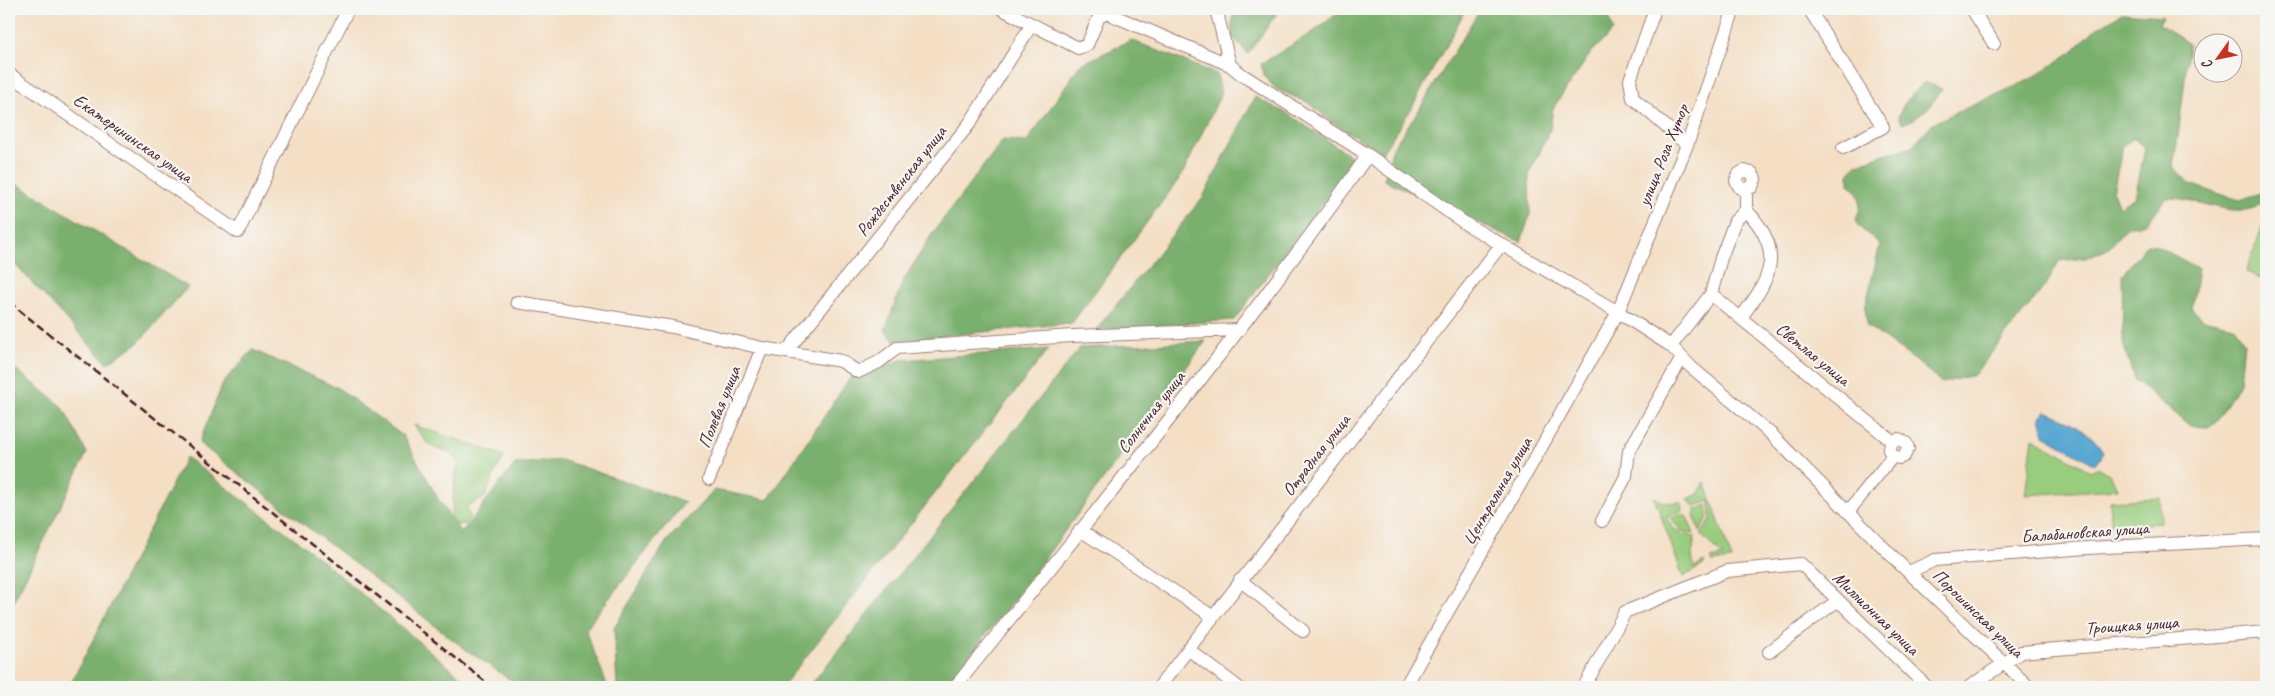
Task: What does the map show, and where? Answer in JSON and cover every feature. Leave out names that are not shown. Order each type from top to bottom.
[{"type":"street","name":"Екатерининская улица","points":[[9,74],[238,232],[348,9]]},
{"type":"street","points":[[1002,9],[1032,24]]},
{"type":"street","points":[[1216,9],[1230,65]]},
{"type":"street","points":[[1655,9],[1630,80],[1633,98],[1687,145]]},
{"type":"street","name":"улица Роза Хутор","points":[[1618,312],[1687,145],[1734,9]]},
{"type":"street","points":[[1809,9],[1883,127],[1843,148]]},
{"type":"street","points":[[1972,9],[1994,44]]},
{"type":"street","name":"Порошинская улица","points":[[1032,24],[1078,48],[1087,45],[1099,17],[1107,13],[1230,65],[1241,74],[1368,155],[1466,224],[1618,312],[1671,346],[1682,358],[1770,433],[1905,569],[2029,687]]},
{"type":"street","name":"Рождественская улица","points":[[786,352],[970,123],[1032,24]]},
{"type":"street","name":"Солнечная улица","points":[[955,687],[1238,330],[1320,223],[1368,155]]},
{"type":"street","points":[[1741,317],[1766,280],[1772,262],[1772,254],[1764,236],[1746,210],[1746,189]]},
{"type":"street","points":[[1671,346],[1711,294],[1721,258],[1735,221],[1746,210]]},
{"type":"street","name":"Отрадная улица","points":[[1159,687],[1212,616],[1501,245]]},
{"type":"street","name":"Светлая улица","points":[[1711,294],[1892,442],[1889,450],[1893,456],[1848,512]]},
{"type":"street","points":[[517,302],[673,328],[762,348],[841,361],[858,372],[879,362],[897,348],[1072,336],[1238,330]]},
{"type":"street","name":"Центральная улица","points":[[1406,687],[1618,312]]},
{"type":"street","name":"Полевая улица","points":[[708,479],[762,348]]},
{"type":"street","points":[[1602,521],[1626,476],[1630,451],[1682,358]]},
{"type":"street","points":[[1080,530],[1212,616]]},
{"type":"street","name":"Балабановская улица","points":[[1905,569],[1935,560],[2087,548],[2266,539]]},
{"type":"street","name":"Миллионная улица","points":[[1584,687],[1625,612],[1727,571],[1800,564],[1927,687]]},
{"type":"street","points":[[1240,580],[1303,631]]},
{"type":"street","points":[[1769,652],[1837,601]]},
{"type":"street","name":"Троицкая улица","points":[[1969,687],[2021,652],[2266,632]]},
{"type":"street","points":[[1188,649],[1238,687]]},
{"type":"green space","points":[[1234,9],[1280,9],[1248,54],[1231,35]]},
{"type":"green space","points":[[1343,9],[1466,9],[1411,109],[1382,153],[1332,122],[1309,103],[1276,89],[1265,78],[1261,64],[1316,30]]},
{"type":"green space","points":[[1480,9],[1606,9],[1613,31],[1591,53],[1553,108],[1550,130],[1529,175],[1530,215],[1521,242],[1384,180],[1393,147],[1419,110]]},
{"type":"green space","points":[[2122,13],[2163,16],[2159,24],[2189,44],[2173,166],[2190,184],[2240,200],[2266,191],[2266,200],[2256,207],[2245,210],[2232,210],[2191,201],[2165,198],[2147,222],[2128,226],[2106,250],[2085,258],[2059,261],[2048,282],[1974,375],[1942,383],[1916,361],[1867,326],[1865,308],[1880,244],[1859,227],[1856,218],[1860,208],[1860,200],[1856,191],[1849,184],[1849,174],[1856,165],[1884,154],[1910,148],[1933,123],[2029,80],[2072,52],[2093,31]],"holes":[[[2134,138],[2145,149],[2135,197],[2119,207],[2113,192],[2123,145]]]},
{"type":"green space","points":[[1131,40],[1217,74],[1221,94],[1182,175],[1072,323],[894,341],[885,330],[903,281],[932,234],[1003,140],[1027,142],[1080,65]]},
{"type":"green space","points":[[1924,82],[1942,89],[1935,100],[1920,115],[1908,122],[1902,123],[1898,117],[1904,104]]},
{"type":"green space","points":[[1255,97],[1288,114],[1351,156],[1339,181],[1234,320],[1096,330],[1203,197]]},
{"type":"green space","points":[[9,179],[188,287],[138,343],[107,363],[9,258]]},
{"type":"green space","points":[[2266,216],[2266,280],[2246,272]]},
{"type":"green space","points":[[2147,244],[2155,245],[2198,268],[2192,309],[2203,319],[2234,326],[2244,342],[2240,382],[2217,421],[2208,427],[2190,426],[2134,379],[2123,343],[2122,275]]},
{"type":"green space","points":[[1206,341],[1010,605],[944,687],[809,687],[1080,348]]},
{"type":"green space","points":[[1049,349],[782,687],[617,687],[614,628],[666,542],[714,490],[768,500],[850,378],[901,360]]},
{"type":"green space","points":[[253,350],[338,388],[403,436],[439,500],[461,533],[515,464],[562,460],[685,502],[585,629],[608,687],[521,687],[465,649],[199,443],[224,381]]},
{"type":"green space","points":[[9,364],[62,406],[87,453],[9,611]]},
{"type":"green space","points":[[414,425],[505,456],[496,470],[485,497],[466,507],[470,517],[466,524],[457,525],[451,519],[458,464],[455,458],[448,452],[433,447],[423,438]]},
{"type":"green space","points":[[2033,438],[2090,471],[2097,468],[2111,475],[2117,489],[2025,495]]},
{"type":"green space","points":[[186,457],[303,545],[473,687],[69,687]]},
{"type":"green space","points":[[1705,482],[1732,560],[1712,562],[1711,559],[1723,556],[1701,535],[1711,519],[1710,501],[1694,506],[1688,499],[1698,494]]},
{"type":"green space","points":[[1654,497],[1665,503],[1681,502],[1682,511],[1666,518],[1678,531],[1695,537],[1692,556],[1694,568],[1704,562],[1705,564],[1683,577]]},
{"type":"green space","points":[[2160,498],[2161,523],[2111,526],[2110,501]]},
{"type":"green space","points":[[1707,505],[1708,517],[1700,532],[1694,515],[1695,510]]},
{"type":"green space","points":[[1683,514],[1687,517],[1694,534],[1682,531],[1670,519]]},
{"type":"water","points":[[2046,411],[2071,422],[2086,432],[2099,445],[2103,452],[2101,458],[2094,464],[2044,435],[2040,416]]},
{"type":"railway","points":[[9,302],[492,687]]}]
